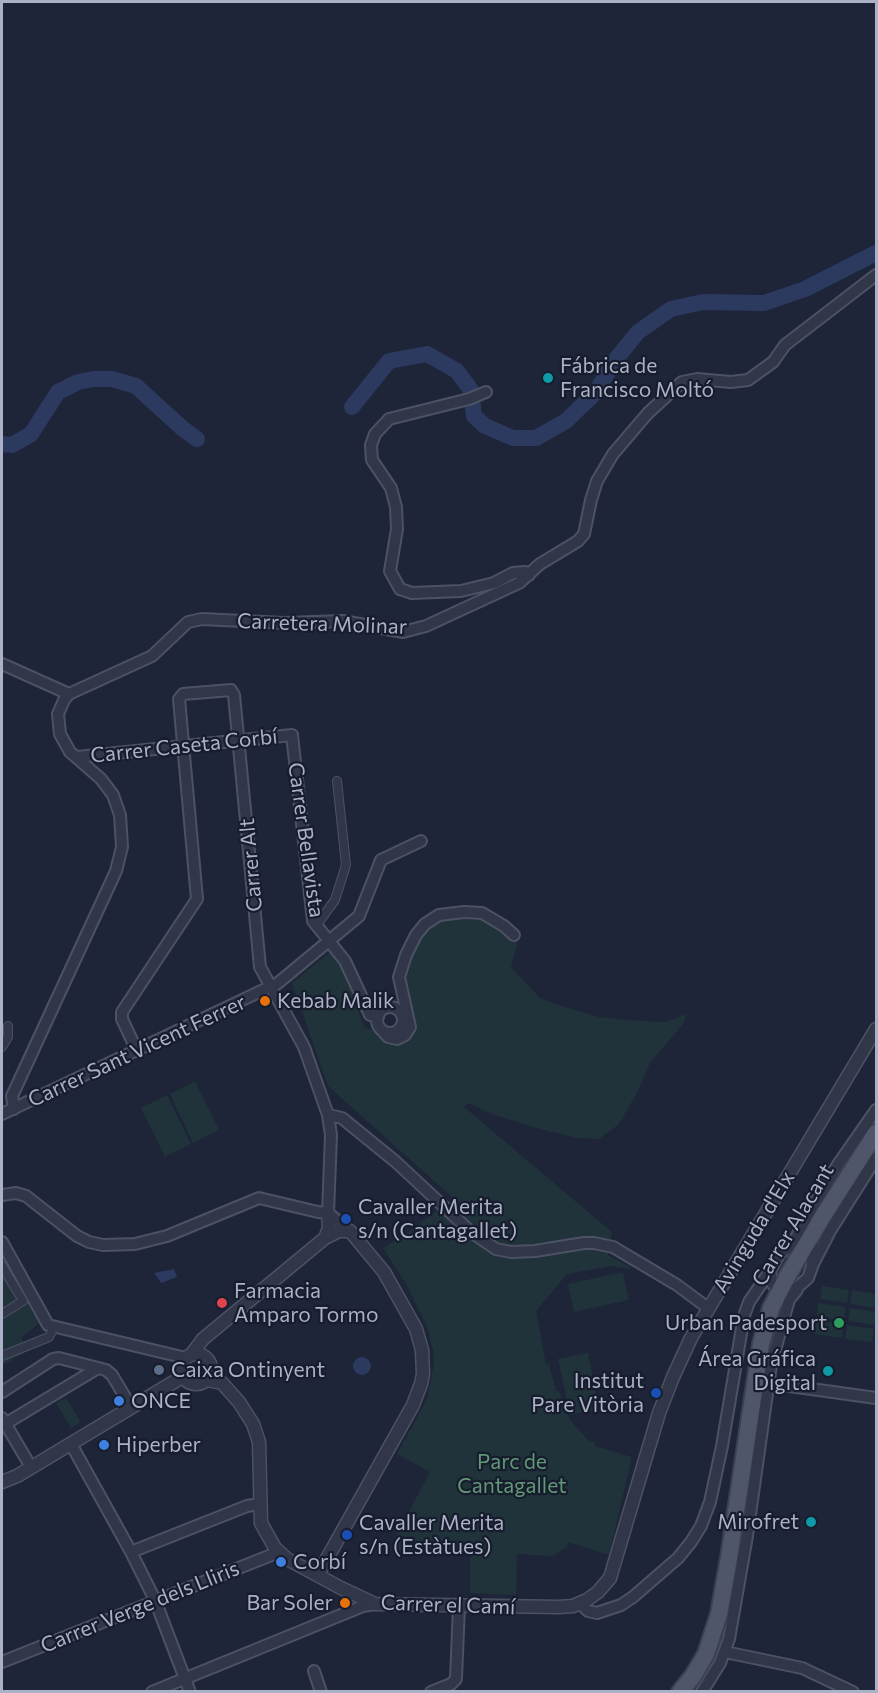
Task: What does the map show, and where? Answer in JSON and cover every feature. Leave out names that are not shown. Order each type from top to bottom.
[{"type":"main road","name":"Carrer Alacant","points":[[680,1692],[706,1654],[719,1614],[761,1344],[771,1308],[785,1289],[813,1232],[876,1133]]},
{"type":"street","name":"Carretera Molinar","points":[[69,694],[152,656],[188,622],[202,619],[284,623],[343,621],[403,632],[426,626],[519,583],[540,564],[578,542],[584,534],[597,481],[613,454],[648,412],[682,382],[697,379],[731,382],[748,380],[772,362],[785,345],[876,276]]},
{"type":"street","points":[[477,395],[390,419],[375,434],[371,445],[372,460],[391,488],[396,507],[397,529],[390,571],[400,589],[412,593],[461,591],[494,583],[513,573],[525,572],[529,575]]},
{"type":"street","points":[[2,664],[69,694],[60,707],[58,727],[66,746],[107,785],[117,804],[122,827],[121,855],[116,871],[12,1096],[14,1109]]},
{"type":"street","name":"Carrer Alt","points":[[183,746],[178,699],[183,694],[233,691],[260,967],[304,1047],[328,1115],[331,1135],[328,1213]]},
{"type":"street","name":"Carrer Caseta Corbí","points":[[77,757],[292,735]]},
{"type":"street","name":"Carrer Bellavista","points":[[292,735],[313,921],[345,961],[370,1014],[378,1017]]},
{"type":"street","points":[[138,1051],[122,1019],[122,1012],[197,898],[183,746]]},
{"type":"street","points":[[316,926],[335,900],[346,865],[337,782]]},
{"type":"street","name":"Carrer Sant Vicent Ferrer","points":[[2,1114],[271,987],[359,916],[381,860],[421,841]]},
{"type":"street","points":[[382,1030],[389,1033],[397,1031],[402,1025],[402,1017],[397,1010],[388,1008],[378,1017],[378,1024],[382,1030],[387,1037],[397,1039],[405,1035],[410,1028],[399,977],[416,935],[425,924],[439,915],[464,912],[482,913],[514,935]]},
{"type":"street","points":[[2,1047],[8,1037],[8,1026]]},
{"type":"street","name":"Avinguda d'Elx","points":[[580,1603],[598,1592],[610,1578],[659,1413],[680,1362],[708,1308],[876,1029]]},
{"type":"street","name":"Carrer Alacant","points":[[803,1249],[808,1214],[839,1163],[876,1110]]},
{"type":"street","points":[[328,1115],[342,1118],[396,1162],[471,1232],[496,1249],[511,1252],[535,1251],[584,1243],[613,1247],[677,1285],[708,1308]]},
{"type":"street","name":"Carrer Alacant","points":[[702,1692],[714,1675],[725,1652],[738,1594],[775,1342],[789,1300],[785,1289],[806,1281],[830,1231],[874,1165]]},
{"type":"street","points":[[2,1195],[16,1193],[26,1196],[77,1236],[88,1242],[103,1245],[135,1244],[167,1236],[259,1198],[328,1213],[350,1231],[384,1272],[410,1318],[422,1350],[423,1374],[413,1405],[319,1576]]},
{"type":"street","points":[[325,1238],[328,1232],[328,1213]]},
{"type":"street","points":[[2,1242],[45,1322],[54,1327],[188,1356],[199,1354],[208,1361],[211,1370],[207,1380],[193,1385],[182,1377],[181,1366],[188,1356],[203,1339],[325,1238],[339,1231],[350,1231]]},
{"type":"street","points":[[580,1603],[588,1611],[597,1612],[621,1605],[664,1571],[696,1534],[704,1520],[713,1491],[744,1316],[749,1302],[780,1253],[803,1249],[812,1266]]},
{"type":"street","points":[[2,1266],[5,1278],[23,1301],[2,1314]]},
{"type":"street","points":[[770,1271],[785,1289]]},
{"type":"street","points":[[3,1353],[49,1337],[54,1327]]},
{"type":"street","points":[[2,1392],[53,1359],[59,1358],[106,1370],[112,1375],[131,1407]]},
{"type":"street","points":[[31,1467],[3,1421],[98,1368]]},
{"type":"street","points":[[2,1482],[17,1476],[182,1377]]},
{"type":"street","name":"Carrer el Camí","points":[[207,1380],[222,1383],[240,1402],[253,1424],[259,1442],[259,1504],[263,1530],[285,1558],[375,1604],[559,1607],[580,1603]]},
{"type":"street","points":[[768,1383],[876,1398]]},
{"type":"street","points":[[71,1444],[155,1600],[190,1692]]},
{"type":"street","points":[[131,1552],[247,1506],[259,1504]]},
{"type":"street","name":"Carrer Verge dels Lliris","points":[[2,1662],[279,1552]]},
{"type":"street","points":[[152,1692],[363,1606],[375,1604]]},
{"type":"street","points":[[431,1692],[451,1684],[456,1679],[459,1605]]},
{"type":"street","points":[[725,1652],[802,1668],[853,1692]]},
{"type":"street","points":[[314,1671],[321,1692]]},
{"type":"green space","name":"Parc de Cantagallet","points":[[445,919],[488,920],[514,935],[517,944],[511,967],[540,998],[599,1017],[625,1020],[666,1022],[687,1014],[683,1024],[650,1063],[638,1091],[619,1124],[599,1139],[578,1138],[544,1130],[494,1115],[469,1103],[464,1107],[612,1232],[608,1255],[631,1268],[611,1266],[567,1274],[536,1311],[546,1364],[549,1364],[556,1391],[559,1391],[570,1420],[588,1440],[595,1443],[595,1446],[632,1457],[609,1555],[568,1542],[567,1547],[552,1556],[517,1554],[516,1595],[470,1593],[470,1554],[401,1551],[394,1546],[395,1538],[430,1472],[397,1454],[427,1399],[434,1364],[427,1327],[407,1286],[383,1248],[410,1231],[453,1198],[328,1086],[292,983],[330,952],[346,975],[364,1027],[393,1037],[401,1035],[406,1025],[401,972],[423,930]]},
{"type":"green space","points":[[195,1081],[219,1130],[193,1143],[170,1094]]},
{"type":"green space","points":[[167,1095],[191,1144],[165,1157],[141,1108]]},
{"type":"green space","points":[[2,1257],[39,1324],[21,1337],[24,1343],[47,1335],[54,1336],[47,1344],[44,1340],[2,1366]]},
{"type":"green space","points":[[623,1272],[629,1300],[574,1312],[568,1284]]},
{"type":"green space","points":[[822,1286],[849,1290],[847,1303],[820,1299]]},
{"type":"green space","points":[[852,1290],[876,1294],[876,1308],[850,1304]]},
{"type":"green space","points":[[818,1303],[846,1307],[844,1321],[817,1317]]},
{"type":"green space","points":[[850,1308],[876,1312],[875,1325],[848,1321]]},
{"type":"green space","points":[[816,1320],[844,1324],[842,1338],[814,1334]]},
{"type":"green space","points":[[847,1325],[874,1329],[872,1342],[845,1339]]},
{"type":"green space","points":[[588,1353],[599,1409],[570,1415],[558,1359]]},
{"type":"green space","points":[[66,1398],[81,1422],[71,1428],[56,1403]]},
{"type":"water","points":[[174,1269],[177,1277],[161,1283],[154,1273]]},
{"type":"water","points":[[362,1357],[368,1360],[371,1366],[368,1372],[362,1375],[356,1372],[353,1366],[356,1360]]},
{"type":"waterway","points":[[352,407],[389,361],[427,354],[457,371],[471,390],[474,416],[485,426],[513,438],[536,438],[566,421],[595,393],[616,359],[638,332],[671,309],[703,302],[764,303],[805,289],[876,253]]},
{"type":"waterway","points":[[2,444],[12,445],[31,434],[58,392],[78,382],[94,379],[112,379],[136,386],[197,439]]},
{"type":"place","name":"Fábrica de Francisco Moltó","points":[[548,378]]},
{"type":"place","name":"Kebab Malik","points":[[265,1001]]},
{"type":"place","name":"Cavaller Merita s/n (Cantagallet)","points":[[346,1219]]},
{"type":"place","name":"Farmacia Amparo Tormo","points":[[222,1303]]},
{"type":"place","name":"Urban Padesport","points":[[839,1323]]},
{"type":"place","name":"Caixa Ontinyent","points":[[159,1370]]},
{"type":"place","name":"Área Gráfica Digital","points":[[828,1371]]},
{"type":"place","name":"Institut Pare Vitòria","points":[[656,1393]]},
{"type":"place","name":"ONCE","points":[[119,1401]]},
{"type":"place","name":"Hiperber","points":[[104,1445]]},
{"type":"place","name":"Mirofret","points":[[811,1522]]},
{"type":"place","name":"Cavaller Merita s/n (Estàtues)","points":[[347,1535]]},
{"type":"place","name":"Corbí","points":[[281,1562]]},
{"type":"place","name":"Bar Soler","points":[[345,1603]]}]
